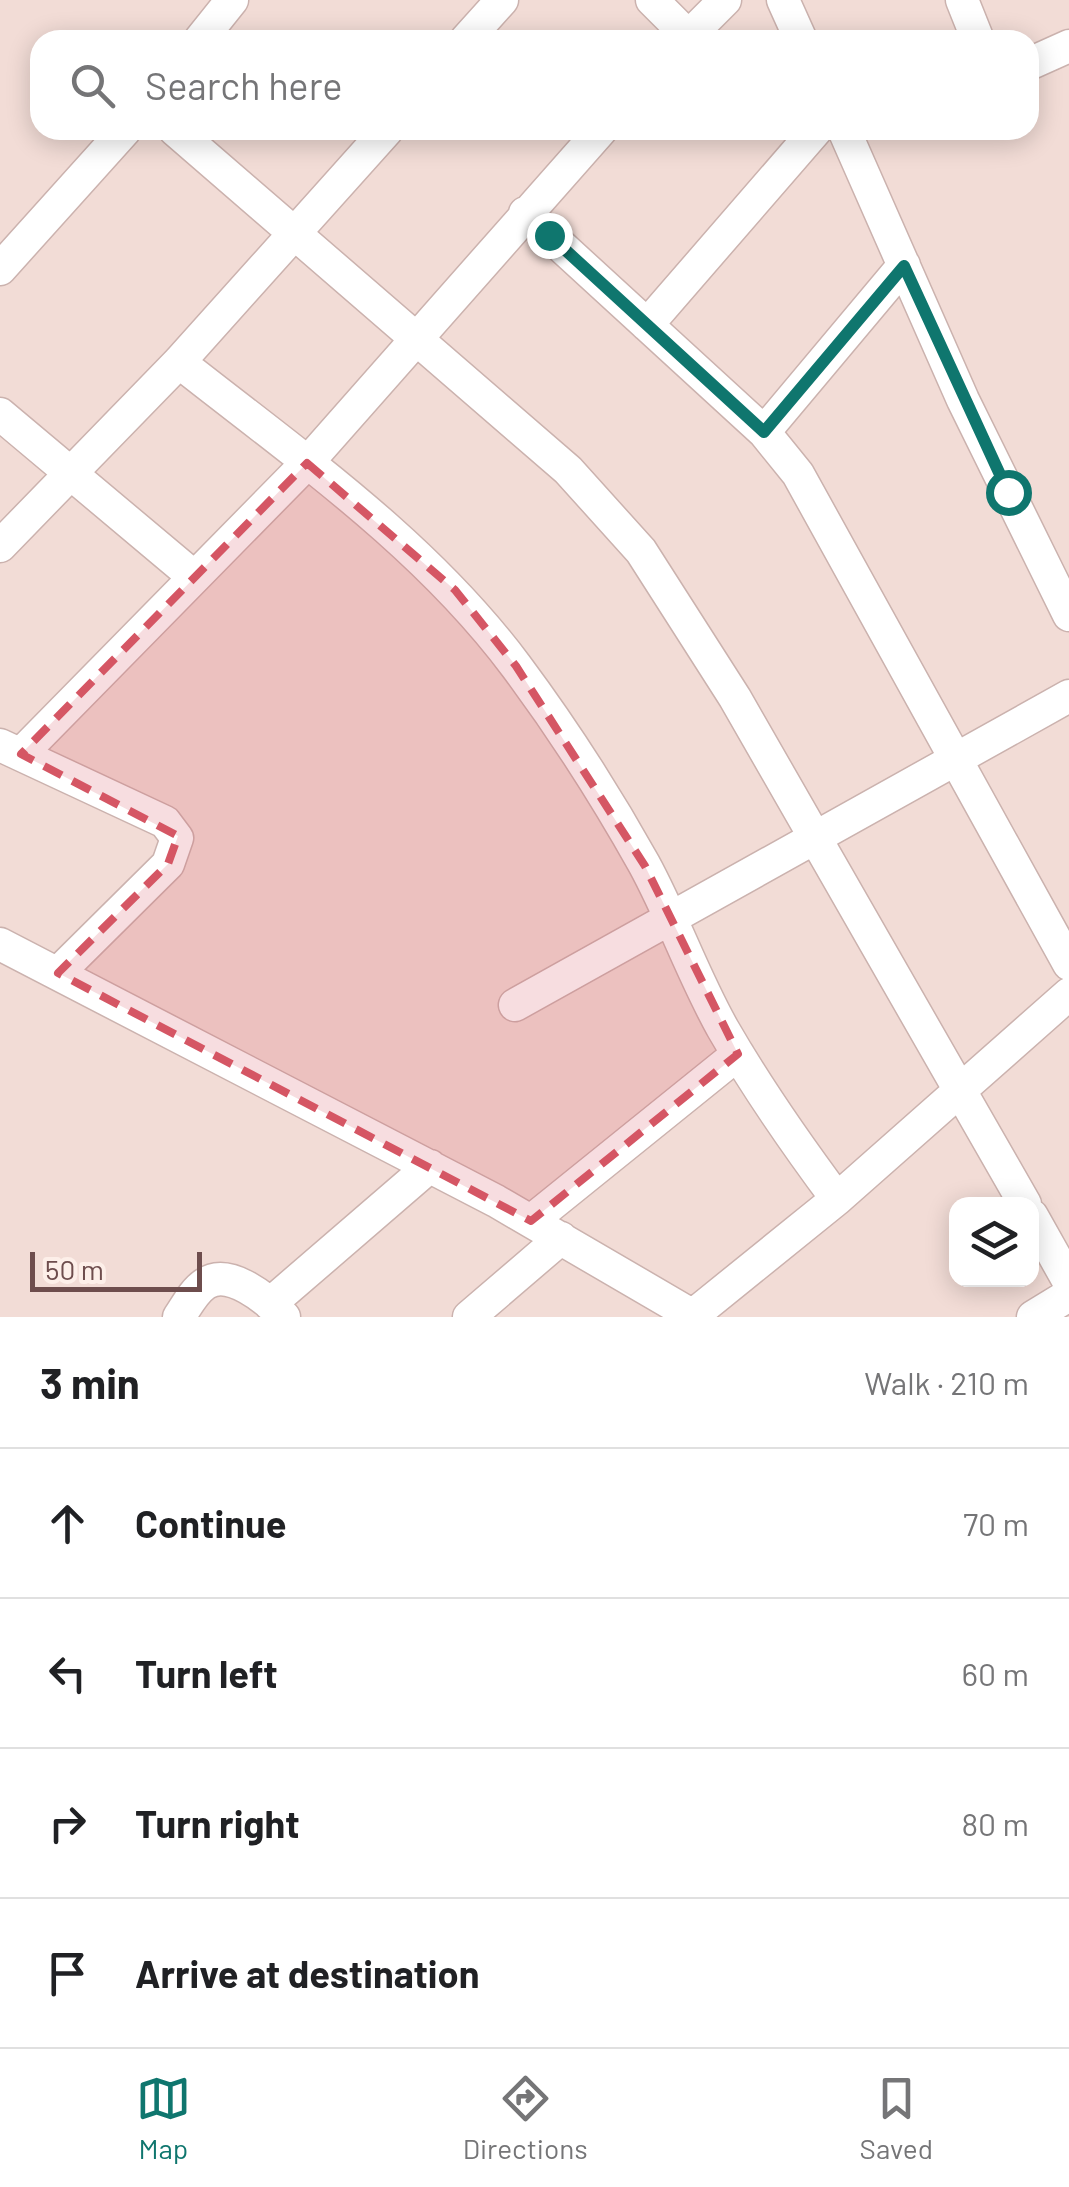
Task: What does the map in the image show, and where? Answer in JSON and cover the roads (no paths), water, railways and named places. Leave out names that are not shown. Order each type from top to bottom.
[{"type":"street","points":[[208,30],[232,0]]},
{"type":"street","points":[[475,30],[502,0]]},
{"type":"street","points":[[652,0],[680,30]]},
{"type":"street","points":[[695,30],[724,0]]},
{"type":"street","points":[[783,0],[796,30]]},
{"type":"street","points":[[962,0],[974,30]]},
{"type":"street","points":[[1039,60],[1069,46]]},
{"type":"street","points":[[0,269],[116,140]]},
{"type":"street","points":[[187,140],[568,470],[641,551],[735,698],[1021,1197]]},
{"type":"street","points":[[0,546],[179,362],[378,140]]},
{"type":"street","points":[[58,973],[168,864],[178,838],[165,822],[10,749],[307,463],[593,140]]},
{"type":"street","points":[[647,326],[807,140]]},
{"type":"street","points":[[858,140],[904,266],[962,400],[1069,615]]},
{"type":"street","points":[[525,213],[764,432],[798,474],[1069,964]]},
{"type":"street","points":[[764,432],[904,266]]},
{"type":"street","points":[[179,362],[403,540],[455,590],[516,666],[576,751],[645,866],[738,1054],[783,1128],[836,1199]]},
{"type":"street","points":[[0,414],[193,576]]},
{"type":"street","points":[[514,1005],[1069,696]]},
{"type":"street","points":[[0,944],[430,1166],[693,1317],[836,1199],[1069,994]]},
{"type":"street","points":[[531,1221],[738,1054]]},
{"type":"street","points":[[179,1317],[204,1284],[220,1278],[236,1282],[277,1310],[430,1166]]},
{"type":"street","points":[[1039,1228],[1069,1282]]},
{"type":"street","points":[[468,1317],[560,1238]]},
{"type":"street","points":[[1034,1317],[1069,1294]]}]
